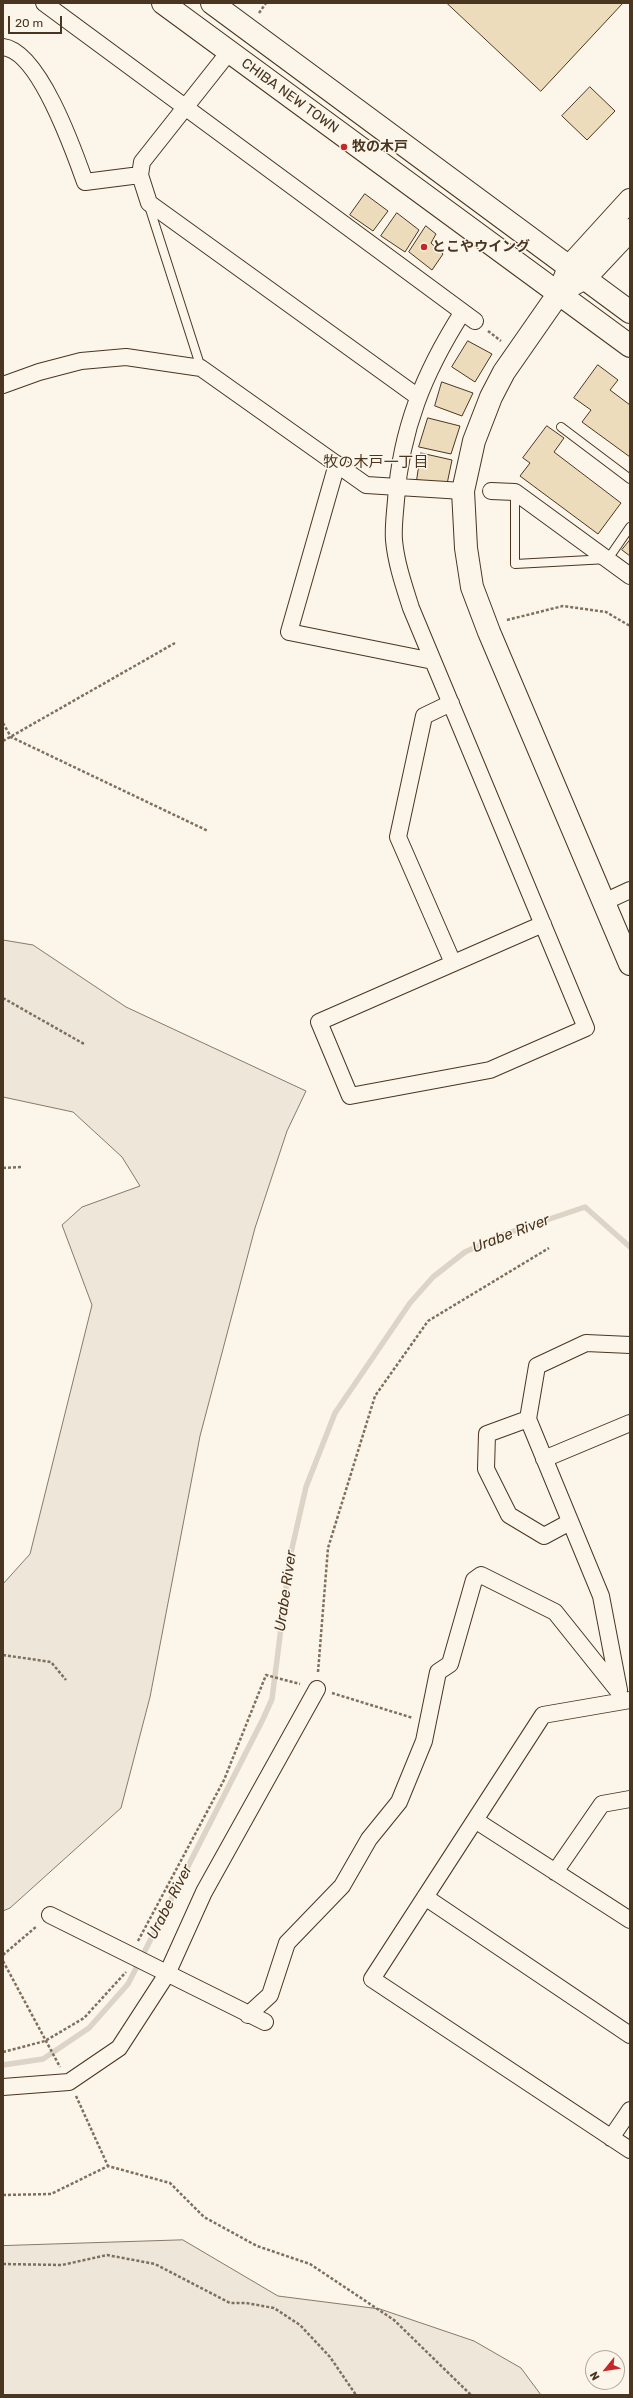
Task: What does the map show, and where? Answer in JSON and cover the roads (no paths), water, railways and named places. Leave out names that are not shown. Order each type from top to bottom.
[{"type":"main road","name":"CHIBA NEW TOWN","points":[[163,3],[630,346]]},
{"type":"main road","name":"CHIBA NEW TOWN","points":[[212,3],[630,312]]},
{"type":"main road","points":[[630,200],[577,272],[559,293],[504,372],[491,397],[474,442],[463,491],[466,548],[472,587],[489,632],[630,964]]},
{"type":"main road","points":[[577,272],[630,230]]},
{"type":"street","points":[[44,3],[468,317],[443,344],[418,397],[407,427],[397,486],[394,539],[399,566],[411,608],[543,924],[586,1028],[490,1070],[350,1096],[319,1022],[543,924]]},
{"type":"street","points":[[3,47],[26,60],[42,86],[65,127],[85,182],[140,175]]},
{"type":"street","points":[[229,52],[142,162],[140,175],[148,203],[418,397]]},
{"type":"street","points":[[3,385],[39,372],[81,361],[126,357],[201,368],[366,485],[463,491]]},
{"type":"street","points":[[337,464],[289,632],[433,661]]},
{"type":"street","points":[[491,491],[515,492],[630,576]]},
{"type":"street","points":[[451,704],[424,716],[398,837],[453,963]]},
{"type":"street","points":[[604,902],[630,890]]},
{"type":"street","points":[[623,1698],[601,1596],[528,1419],[537,1366],[586,1343],[630,1345]]},
{"type":"street","points":[[528,1419],[487,1434],[486,1468],[509,1514],[544,1536],[570,1522]]},
{"type":"street","points":[[544,1458],[630,1423]]},
{"type":"street","points":[[248,2015],[270,1995],[287,1943],[342,1886],[369,1839],[399,1802],[424,1741],[438,1672],[450,1664],[474,1580],[481,1575],[555,1612],[623,1698]]},
{"type":"street","points":[[3,2087],[69,2082],[118,2048],[167,1974],[204,1892],[317,1689]]},
{"type":"street","points":[[623,1698],[543,1715],[372,1979],[630,2150]]},
{"type":"street","points":[[555,1872],[602,1804],[630,1799]]},
{"type":"street","points":[[475,1820],[630,1920]]},
{"type":"street","points":[[425,1897],[630,2034]]},
{"type":"street","points":[[50,1915],[248,2015],[265,2022]]},
{"type":"street","points":[[611,2138],[630,2110]]},
{"type":"lane","points":[[148,203],[201,368]]},
{"type":"lane","points":[[561,427],[630,479]]},
{"type":"lane","points":[[515,492],[515,564],[608,559],[630,527]]},
{"type":"waterway","name":"Urabe River","points":[[3,2065],[43,2059],[89,2028],[128,1984],[272,1699],[290,1557],[306,1487],[335,1413],[410,1303],[433,1277],[465,1252],[505,1234],[585,1207],[630,1247]]},
{"type":"place","name":"牧の木戸","points":[[344,147]]},
{"type":"place","name":"とこやウイング","points":[[424,247]]},
{"type":"district","name":"牧の木戸一丁目","points":[[376,463]]}]
